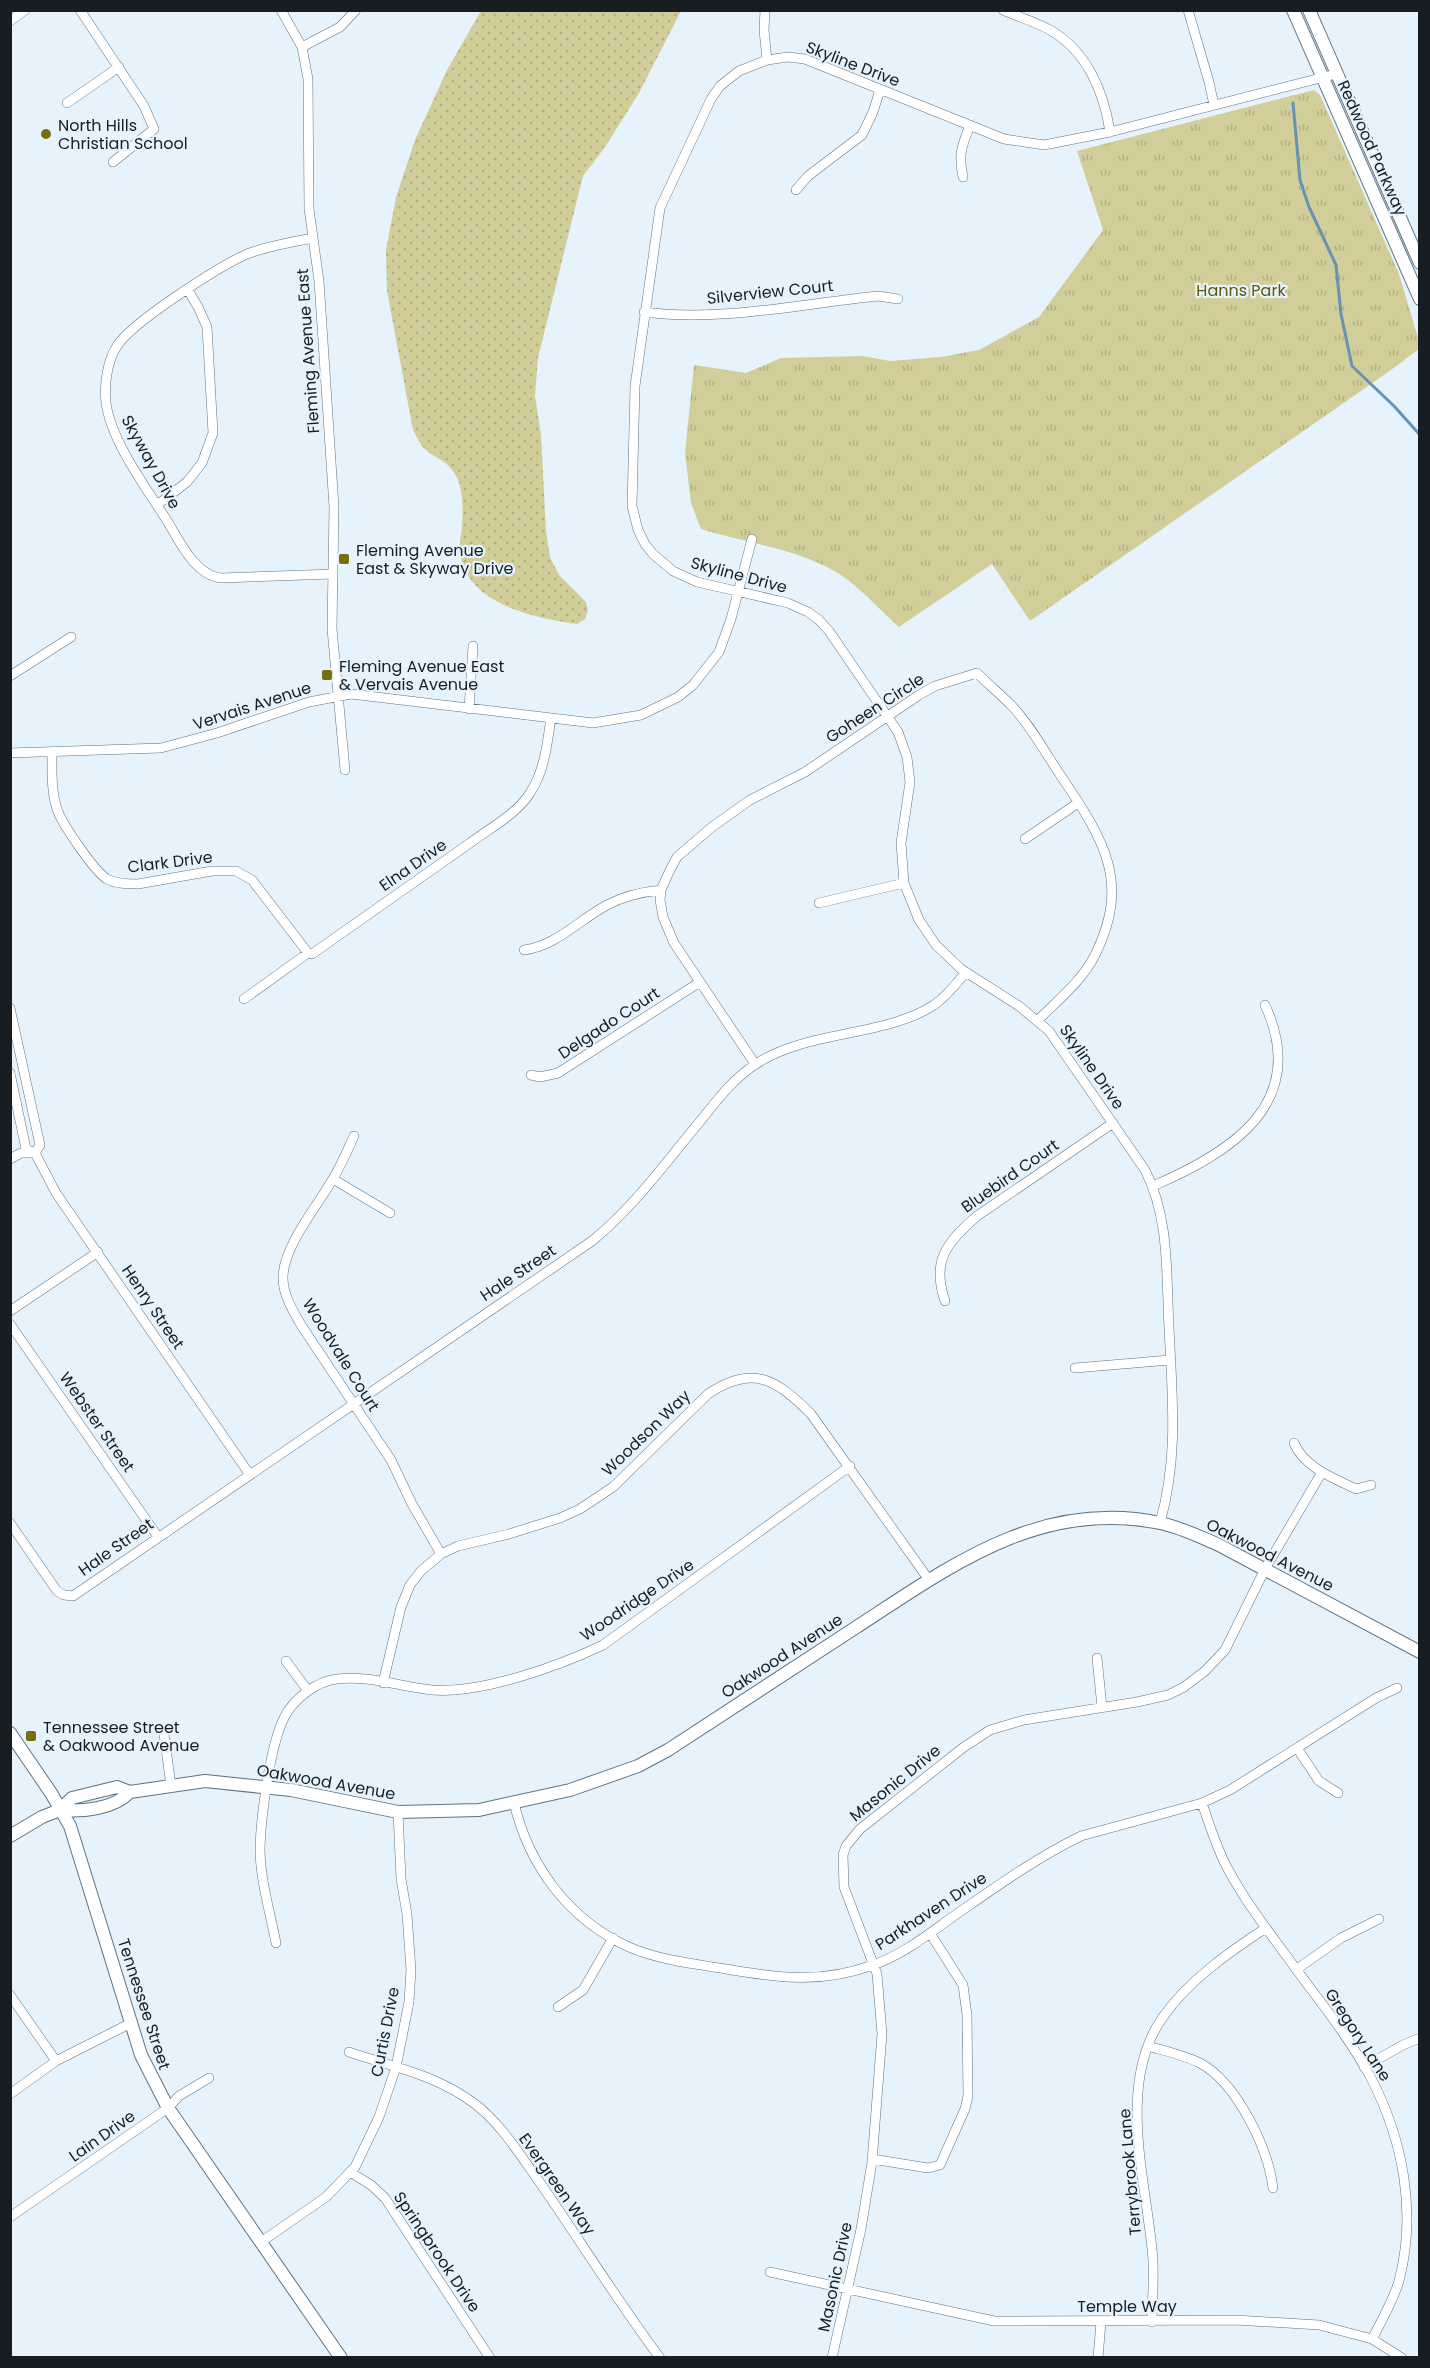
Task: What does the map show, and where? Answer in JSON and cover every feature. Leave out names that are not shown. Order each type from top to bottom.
[{"type":"main road","name":"Redwood Parkway","points":[[1293,10],[1419,299]]},
{"type":"main road","name":"Redwood Parkway","points":[[1309,10],[1419,263]]},
{"type":"main road","name":"Oakwood Avenue","points":[[10,1836],[42,1817],[60,1810],[72,1798],[117,1787],[129,1792],[205,1781],[233,1782],[291,1790],[398,1812],[479,1810],[570,1790],[638,1766],[658,1755],[929,1580],[991,1545],[1028,1530],[1086,1519],[1123,1519],[1160,1523],[1220,1545],[1419,1653]]},
{"type":"main road","name":"Tennessee Street","points":[[10,1733],[70,1826],[141,2055],[168,2108],[341,2358]]},
{"type":"street","points":[[10,21],[25,10]]},
{"type":"street","points":[[80,10],[144,106],[154,129],[113,162]]},
{"type":"street","name":"Fleming Avenue East","points":[[281,10],[302,47],[308,79],[309,209],[319,281],[334,507],[332,629],[345,770]]},
{"type":"street","points":[[302,47],[340,27],[356,10]]},
{"type":"street","points":[[765,10],[767,60]]},
{"type":"street","points":[[1003,10],[1050,30],[1074,49],[1086,63],[1105,106],[1110,132]]},
{"type":"street","points":[[1188,10],[1214,105]]},
{"type":"street","name":"Skyline Drive","points":[[1160,1523],[1173,1449],[1165,1235],[1153,1186],[1145,1170],[1049,1031],[1038,1020],[966,972],[941,950],[927,932],[911,904],[904,883],[901,843],[908,799],[909,768],[904,746],[887,716],[819,620],[788,603],[697,582],[673,571],[653,555],[638,530],[632,506],[635,386],[660,208],[711,99],[730,77],[753,64],[788,57],[805,59],[1004,139],[1044,144],[1110,132],[1336,74]]},
{"type":"street","points":[[68,103],[119,67]]},
{"type":"street","points":[[796,190],[808,176],[862,135],[880,90]]},
{"type":"street","points":[[963,177],[959,159],[970,125]]},
{"type":"street","name":"Skyway Drive","points":[[313,238],[247,254],[213,272],[152,315],[117,344],[108,371],[105,392],[110,419],[122,445],[157,505],[201,570],[212,577],[333,574]]},
{"type":"street","points":[[157,505],[186,482],[202,463],[213,433],[207,327],[188,290]]},
{"type":"street","name":"Silverview Court","points":[[644,312],[690,316],[878,296],[898,298]]},
{"type":"street","name":"Vervais Avenue","points":[[10,753],[161,748],[217,734],[309,702],[339,696],[369,696],[593,723],[616,721],[641,715],[678,697],[693,685],[719,651],[752,538]]},
{"type":"street","points":[[10,676],[71,637]]},
{"type":"street","points":[[469,709],[473,646]]},
{"type":"street","name":"Goheen Circle","points":[[661,890],[677,857],[712,826],[750,800],[805,772],[935,686],[977,674],[1011,705],[1078,803],[1105,848],[1110,870],[1112,893],[1110,914],[1094,958],[1084,973],[1038,1020]]},
{"type":"street","name":"Elna Drive","points":[[244,999],[308,952],[312,954],[518,807],[530,794],[540,774],[545,760],[551,718]]},
{"type":"street","name":"Clark Drive","points":[[52,752],[54,795],[58,813],[89,860],[108,880],[138,884],[212,871],[236,871],[252,880],[308,952]]},
{"type":"street","points":[[1025,839],[1078,803]]},
{"type":"street","points":[[819,903],[904,883]]},
{"type":"street","points":[[524,950],[539,948],[607,905],[633,894],[661,890],[663,917],[674,943],[755,1064]]},
{"type":"street","name":"Hale Street","points":[[10,1523],[57,1591],[73,1596],[618,1221],[725,1091],[755,1064],[767,1057],[814,1040],[897,1020],[923,1011],[949,993],[966,972]]},
{"type":"street","name":"Delgado Court","points":[[531,1075],[540,1077],[558,1073],[700,982]]},
{"type":"street","points":[[1153,1186],[1192,1169],[1218,1151],[1258,1119],[1266,1107],[1276,1077],[1277,1058],[1273,1024],[1265,1005]]},
{"type":"street","name":"Henry Street","points":[[10,1008],[40,1145],[35,1153]]},
{"type":"street","name":"Henry Street","points":[[10,1073],[26,1149],[35,1153],[56,1193],[250,1475]]},
{"type":"street","name":"Bluebird Court","points":[[945,1301],[939,1285],[939,1267],[944,1252],[961,1230],[977,1216],[1113,1123]]},
{"type":"street","name":"Woodvale Court","points":[[354,1136],[333,1179],[289,1251],[283,1274],[284,1285],[290,1306],[301,1325],[391,1460],[412,1504],[441,1554]]},
{"type":"street","points":[[10,1159],[21,1153],[35,1153]]},
{"type":"street","points":[[333,1179],[390,1213]]},
{"type":"street","points":[[10,1311],[98,1252]]},
{"type":"street","name":"Webster Street","points":[[10,1324],[158,1537]]},
{"type":"street","points":[[1075,1368],[1170,1360]]},
{"type":"street","name":"Woodson Way","points":[[383,1683],[401,1607],[410,1585],[441,1554],[458,1546],[509,1534],[560,1518],[580,1509],[613,1487],[708,1394],[727,1382],[740,1378],[755,1377],[776,1384],[792,1395],[811,1414],[929,1580]]},
{"type":"street","points":[[1294,1443],[1299,1455],[1323,1472],[1356,1489],[1371,1485]]},
{"type":"street","name":"Woodridge Drive","points":[[276,1943],[260,1849],[267,1788],[284,1718],[292,1706],[308,1692],[324,1682],[338,1678],[434,1690],[474,1687],[560,1663],[603,1646],[850,1466]]},
{"type":"street","name":"Masonic Drive","points":[[832,2358],[861,2229],[872,2159],[882,2034],[880,1993],[874,1965],[850,1905],[842,1872],[846,1846],[860,1828],[964,1747],[990,1730],[1024,1720],[1168,1695],[1184,1687],[1205,1671],[1225,1650],[1264,1569],[1323,1472]]},
{"type":"street","points":[[1097,1658],[1101,1707]]},
{"type":"street","points":[[286,1662],[308,1692]]},
{"type":"street","name":"Parkhaven Drive","points":[[514,1803],[520,1828],[547,1879],[585,1922],[613,1938],[651,1954],[693,1964],[777,1977],[813,1979],[841,1976],[898,1954],[1032,1863],[1080,1836],[1202,1803],[1230,1790],[1376,1698],[1397,1688]]},
{"type":"street","points":[[164,1734],[171,1786]]},
{"type":"street","points":[[1298,1748],[1318,1781],[1338,1793]]},
{"type":"street","name":"Gregory Lane","points":[[1202,1803],[1221,1856],[1266,1928],[1364,2067],[1388,2117],[1405,2176],[1408,2208],[1399,2281],[1372,2338]]},
{"type":"street","name":"Curtis Drive","points":[[261,2242],[326,2197],[350,2172],[368,2144],[396,2067],[409,2002],[411,1970],[409,1933],[401,1879],[398,1812]]},
{"type":"street","points":[[1297,1969],[1341,1938],[1379,1919]]},
{"type":"street","name":"Terrybrook Lane","points":[[1152,2322],[1153,2251],[1137,2122],[1139,2085],[1148,2046],[1162,2018],[1182,1995],[1216,1964],[1266,1928]]},
{"type":"street","points":[[872,2159],[928,2168],[940,2166],[965,2109],[969,2082],[967,2015],[963,1984],[930,1933]]},
{"type":"street","points":[[558,2007],[583,1990],[613,1938]]},
{"type":"street","points":[[10,1995],[56,2061]]},
{"type":"street","points":[[10,2094],[56,2061],[131,2023]]},
{"type":"street","points":[[1364,2067],[1403,2044],[1419,2038]]},
{"type":"street","points":[[1148,2046],[1201,2064],[1227,2085],[1259,2141],[1270,2170],[1273,2188]]},
{"type":"street","name":"Evergreen Way","points":[[349,2052],[423,2074],[447,2086],[486,2114],[510,2141],[551,2198],[614,2294],[660,2358]]},
{"type":"street","name":"Lain Drive","points":[[10,2217],[168,2108],[180,2096],[209,2078]]},
{"type":"street","name":"Springbrook Drive","points":[[350,2172],[371,2185],[385,2198],[489,2358]]},
{"type":"street","name":"Temple Way","points":[[770,2272],[848,2291],[994,2321],[1236,2320],[1318,2325],[1372,2338],[1402,2358]]},
{"type":"street","points":[[1098,2358],[1101,2322]]},
{"type":"green space","points":[[481,11],[681,11],[639,93],[605,147],[583,176],[538,358],[535,396],[541,435],[546,531],[550,557],[559,575],[586,602],[588,611],[585,619],[577,624],[522,612],[487,595],[473,583],[464,567],[460,546],[462,497],[460,485],[450,467],[422,446],[413,430],[387,291],[386,250],[396,197],[415,140],[447,70]]},
{"type":"green space","name":"Hanns Park","points":[[1314,90],[1320,95],[1399,274],[1419,341],[1419,349],[1391,370],[1030,621],[992,564],[899,627],[855,585],[815,561],[701,529],[691,503],[685,453],[694,365],[746,373],[781,358],[863,356],[890,361],[941,357],[979,350],[1039,317],[1103,230],[1077,151]]},
{"type":"waterway","points":[[1293,103],[1300,180],[1309,207],[1336,265],[1341,314],[1352,366],[1394,406],[1420,435]]},
{"type":"place","name":"North Hills Christian School","points":[[46,134]]},
{"type":"place","name":"Fleming Avenue East & Skyway Drive","points":[[344,559]]},
{"type":"place","name":"Fleming Avenue East & Vervais Avenue","points":[[327,675]]},
{"type":"place","name":"Tennessee Street & Oakwood Avenue","points":[[31,1736]]}]
